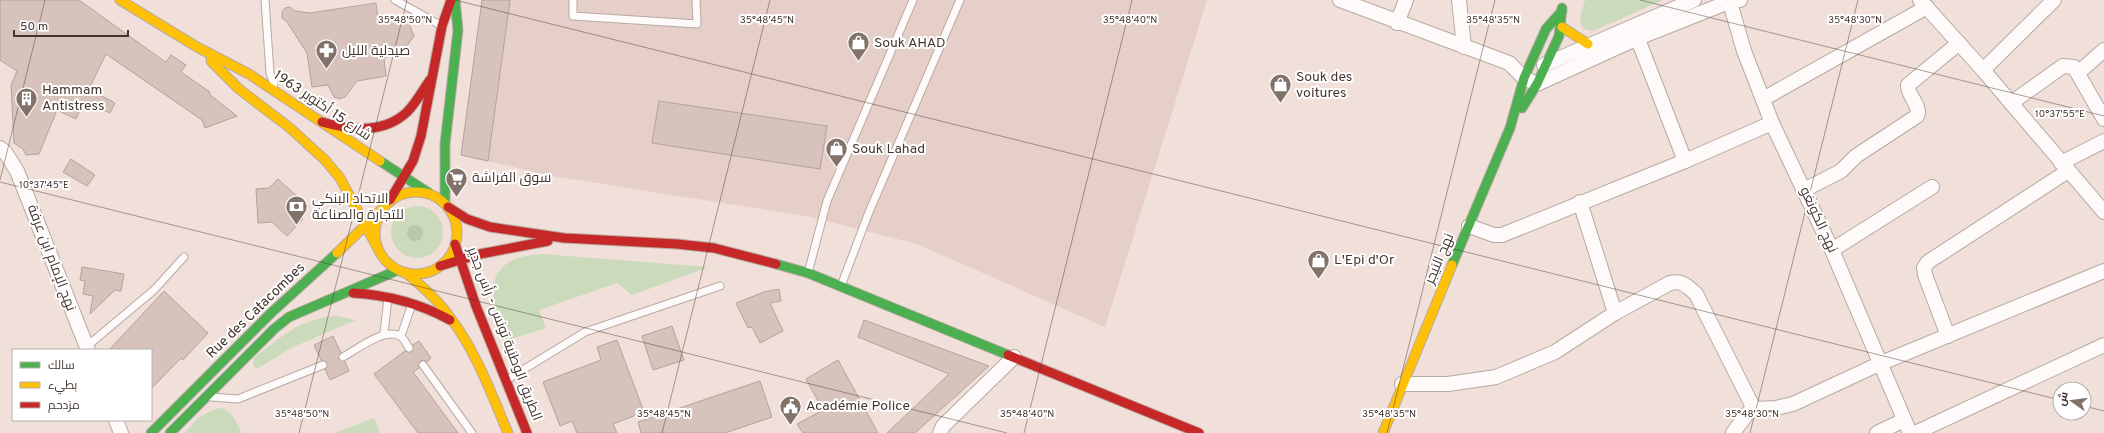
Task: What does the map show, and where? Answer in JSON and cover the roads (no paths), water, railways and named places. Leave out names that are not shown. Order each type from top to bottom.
[{"type":"main road","name":"شارع 15 أكتوبر 1963","points":[[120,0],[197,47],[249,74],[313,118],[429,193]]},
{"type":"main road","points":[[451,0],[442,26],[421,136],[413,161],[405,178],[381,210],[374,228],[377,247],[389,265],[402,272],[430,293],[454,322],[492,394],[508,433]]},
{"type":"main road","points":[[440,266],[450,256],[455,244],[456,225],[447,205],[445,144],[458,30],[455,0]]},
{"type":"main road","points":[[1531,81],[1538,62],[1562,27],[1562,11],[1565,0]]},
{"type":"main road","points":[[1531,81],[1538,62],[1546,29],[1562,11]]},
{"type":"main road","points":[[1562,27],[1588,44]]},
{"type":"main road","name":"شارع 15 أكتوبر 1963","points":[[197,47],[239,89],[290,128],[325,160],[340,178],[364,226],[377,247]]},
{"type":"main road","points":[[313,118],[335,126],[357,128],[377,127],[391,123],[405,114],[434,73]]},
{"type":"main road","name":"نهج النيجر","points":[[1395,400],[1531,81]]},
{"type":"main road","name":"نهج النيجر","points":[[1510,128],[1531,81]]},
{"type":"main road","points":[[390,200],[402,193],[416,191],[429,193],[467,218],[490,227],[564,238],[677,244],[714,248],[754,257],[808,273],[841,286],[1199,433]]},
{"type":"main road","name":"Rue des Catacombes","points":[[151,433],[271,313],[381,210]]},
{"type":"main road","points":[[402,272],[418,274],[430,272],[440,266],[460,258],[486,251],[564,238]]},
{"type":"main road","name":"الطريق الوطنية تونس - رأس جدير","points":[[455,244],[476,306],[527,433]]},
{"type":"main road","name":"Rue des Catacombes","points":[[170,433],[274,329],[289,317],[402,272]]},
{"type":"main road","points":[[349,293],[389,296],[412,302],[430,308],[454,322]]},
{"type":"main road","points":[[1373,433],[1395,400]]},
{"type":"main road","points":[[1383,433],[1395,400]]},
{"type":"street","points":[[1340,0],[1397,23],[1509,63],[1531,81],[1635,32],[1694,0]]},
{"type":"street","points":[[1397,23],[1406,0]]},
{"type":"street","points":[[1459,0],[1464,47]]},
{"type":"street","points":[[1984,70],[2054,0]]},
{"type":"street","points":[[1509,63],[1538,62],[1588,44],[1635,32],[1731,2]]},
{"type":"street","name":"نهج الكونغو","points":[[1731,2],[1744,51],[1772,123],[1832,250],[1879,364],[1910,433]]},
{"type":"street","points":[[1763,100],[1924,4],[1984,70],[2104,212]]},
{"type":"street","points":[[1635,32],[1685,161]]},
{"type":"street","points":[[1804,190],[1841,171],[1856,156],[1917,116],[1919,110],[1908,89],[1908,85],[1959,43]]},
{"type":"street","points":[[2078,73],[2104,50]]},
{"type":"street","points":[[2011,103],[2063,66],[2074,67],[2104,119]]},
{"type":"street","points":[[1469,226],[1494,236],[1502,235],[1580,202],[1685,161],[1772,123]]},
{"type":"street","points":[[1948,336],[1925,275],[1924,268],[1928,262],[2104,141]]},
{"type":"street","name":"نهج الإمام ابن عرفة","points":[[0,148],[5,152],[17,171],[87,348]]},
{"type":"street","points":[[1832,250],[1932,187]]},
{"type":"street","points":[[1580,202],[1616,313]]},
{"type":"street","points":[[1733,433],[1747,414],[1754,409],[1776,408],[1793,404],[1879,364],[2104,271]]},
{"type":"street","points":[[1402,384],[1448,384],[1496,377],[1555,352],[1616,313],[1670,283],[1678,281],[1696,294],[1754,409]]},
{"type":"street","points":[[1915,433],[2104,345]]},
{"type":"street","points":[[940,433],[943,426],[1014,357]]},
{"type":"street","points":[[1877,433],[1904,420]]},
{"type":"street","points":[[116,421],[121,433]]},
{"type":"lane","points":[[265,0],[270,73],[275,85],[286,100]]},
{"type":"lane","points":[[395,0],[442,26],[458,30]]},
{"type":"lane","points":[[573,0],[573,16],[697,24],[696,0]]},
{"type":"lane","points":[[808,273],[827,201],[913,0]]},
{"type":"lane","points":[[841,286],[869,212],[960,0]]},
{"type":"lane","points":[[87,348],[154,290],[184,257]]},
{"type":"lane","points":[[506,380],[585,332],[720,286]]},
{"type":"lane","points":[[384,333],[389,296]]},
{"type":"lane","points":[[401,336],[412,302]]},
{"type":"lane","points":[[343,357],[384,333],[393,333],[401,336],[409,348]]},
{"type":"lane","points":[[206,397],[238,399],[323,365]]},
{"type":"lane","points":[[423,365],[472,433]]},
{"type":"place","name":"Souk AHAD","points":[[859,62]]},
{"type":"place","name":"صيدلية الليل","points":[[326,70]]},
{"type":"place","name":"Souk des voitures","points":[[1281,104]]},
{"type":"place","name":"Hammam Antistress","points":[[27,118]]},
{"type":"place","name":"Souk Lahad","points":[[837,168]]},
{"type":"place","name":"سوق الفراشة","points":[[457,198]]},
{"type":"place","name":"الاتحاد البنكي للتجارة والصناعة","points":[[296,226]]},
{"type":"place","name":"L'Epi d'Or","points":[[1318,280]]},
{"type":"place","name":"Académie Police","points":[[791,426]]}]
